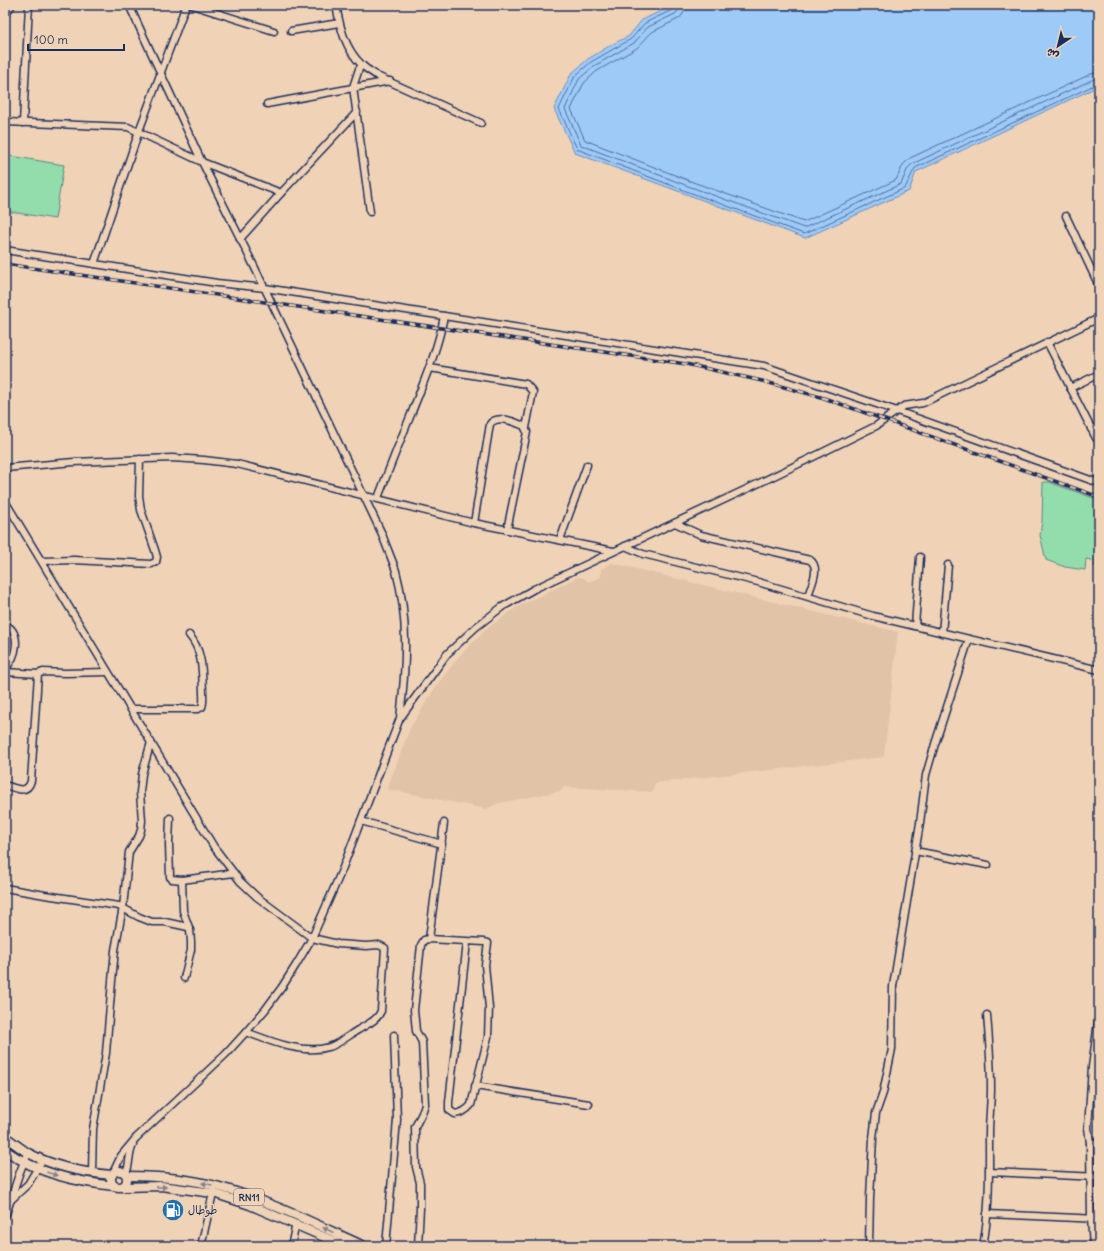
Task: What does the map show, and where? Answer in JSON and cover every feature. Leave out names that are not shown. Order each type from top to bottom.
[{"type":"main road","name":"RN11","points":[[5,1137],[29,1153],[68,1168],[113,1174],[119,1171],[127,1175],[188,1181],[220,1187],[265,1203],[364,1246]]},
{"type":"main road","name":"RN11","points":[[5,1150],[38,1169],[64,1178],[118,1187],[168,1187],[212,1193],[250,1205],[296,1224],[330,1243],[345,1246]]},
{"type":"main road","points":[[113,1174],[111,1181],[118,1187],[127,1183],[127,1175]]},
{"type":"street","points":[[5,15],[12,5]]},
{"type":"street","points":[[23,123],[28,5]]},
{"type":"street","points":[[129,5],[162,73],[202,162],[265,288],[382,534],[396,571],[404,618],[405,644],[400,718]]},
{"type":"street","points":[[94,264],[139,131],[162,73],[186,5]]},
{"type":"street","points":[[192,5],[274,31]]},
{"type":"street","points":[[336,5],[339,23],[347,45],[362,65],[377,76],[391,81],[481,123]]},
{"type":"street","points":[[291,31],[339,23]]},
{"type":"street","points":[[362,65],[353,87],[370,212]]},
{"type":"street","points":[[267,104],[391,81]]},
{"type":"street","points":[[240,240],[281,193],[357,112]]},
{"type":"street","points":[[5,122],[128,126],[202,162],[281,193]]},
{"type":"street","points":[[1066,216],[1099,286]]},
{"type":"street","points":[[5,250],[217,283],[265,288],[754,364],[772,368],[897,410],[1099,483]]},
{"type":"street","points":[[378,498],[393,456],[430,368],[442,329],[444,316]]},
{"type":"street","points":[[113,1174],[121,1156],[136,1138],[226,1054],[265,1010],[282,987],[312,938],[342,870],[400,718],[447,654],[476,627],[502,607],[534,589],[751,487],[876,426],[904,406],[923,402],[1099,318]]},
{"type":"street","points":[[1047,342],[1091,429],[1096,438],[1099,439]]},
{"type":"street","points":[[430,368],[526,384],[533,392],[526,428],[526,441],[507,530]]},
{"type":"street","points":[[1070,388],[1099,374]]},
{"type":"street","points":[[474,523],[492,422],[497,419],[509,420],[526,428]]},
{"type":"street","points":[[1091,429],[1099,426]]},
{"type":"street","points":[[43,562],[74,560],[150,564],[156,562],[157,557],[155,550],[141,510],[140,458]]},
{"type":"street","points":[[5,468],[140,458],[172,458],[237,464],[363,494],[474,523],[613,551]]},
{"type":"street","points":[[560,540],[586,465]]},
{"type":"street","points":[[5,501],[214,847],[240,881],[257,897],[312,938],[338,944],[366,946],[375,944],[384,947],[381,1007],[379,1015],[373,1021],[331,1046],[320,1049],[291,1046],[246,1032]]},
{"type":"street","points":[[675,523],[700,535],[810,560],[815,566],[816,571],[808,596]]},
{"type":"street","points":[[625,546],[642,554],[744,578],[873,616],[1099,670]]},
{"type":"street","points":[[915,626],[920,557]]},
{"type":"street","points":[[942,633],[948,565]]},
{"type":"street","points":[[5,625],[11,628],[15,633],[12,659],[5,668]]},
{"type":"street","points":[[130,709],[202,707],[202,669],[200,656],[197,646],[189,635]]},
{"type":"street","points":[[870,1246],[870,1198],[873,1138],[876,1113],[883,1093],[891,1055],[893,1030],[893,986],[926,775],[969,639]]},
{"type":"street","points":[[5,672],[38,674],[43,672],[107,672]]},
{"type":"street","points":[[5,785],[22,790],[26,790],[29,787],[34,746],[38,674]]},
{"type":"street","points":[[92,1172],[94,1129],[106,1053],[112,981],[123,907],[129,852],[141,830],[142,821],[140,792],[142,774],[151,742]]},
{"type":"street","points":[[170,818],[170,877],[174,880],[182,880],[234,873]]},
{"type":"street","points":[[360,821],[442,844]]},
{"type":"street","points":[[429,939],[444,823]]},
{"type":"street","points":[[915,851],[988,865]]},
{"type":"street","points":[[182,880],[183,910],[191,934],[191,946],[184,978]]},
{"type":"street","points":[[5,888],[123,907],[139,917],[152,922],[165,922],[188,927]]},
{"type":"street","points":[[418,1246],[420,1183],[416,1168],[415,1127],[425,1104],[422,1042],[416,1031],[414,1010],[421,945],[424,940],[429,939],[488,943],[485,965],[489,1008],[488,1037],[471,1105],[468,1109],[455,1114],[450,1110],[449,1102],[467,942]]},
{"type":"street","points":[[1093,1246],[1091,1219],[1090,1143],[1088,1128],[1092,1067],[1099,1014]]},
{"type":"street","points":[[983,1246],[988,1214],[990,1172],[989,1133],[991,1077],[987,1015]]},
{"type":"street","points":[[386,1246],[397,1120],[394,1035]]},
{"type":"street","points":[[476,1086],[589,1104]]},
{"type":"street","points":[[127,1175],[130,1151],[136,1138]]},
{"type":"street","points":[[1090,1143],[1099,1142]]},
{"type":"street","points":[[5,1216],[12,1199],[17,1179],[29,1153]]},
{"type":"street","points":[[12,1199],[28,1184],[38,1169],[42,1158]]},
{"type":"street","points":[[990,1172],[1099,1177]]},
{"type":"street","points":[[201,1246],[212,1193]]},
{"type":"street","points":[[988,1214],[1099,1219]]},
{"type":"street","points":[[291,1246],[296,1224]]},
{"type":"shaded area","points":[[612,563],[898,632],[884,757],[655,783],[653,792],[564,787],[561,791],[499,803],[486,809],[387,789],[410,728],[436,686],[460,655],[489,627],[517,607],[578,577],[584,578],[588,582],[601,577],[601,569]]},
{"type":"green space","points":[[5,155],[64,165],[55,219],[5,211]]},
{"type":"green space","points":[[1043,482],[1049,482],[1099,500],[1099,566],[1094,566],[1095,561],[1086,559],[1085,570],[1065,567],[1046,560],[1040,535],[1042,521]]},
{"type":"water","points":[[674,5],[1099,5],[1099,86],[916,172],[909,191],[805,238],[575,153],[554,109],[571,74],[588,59],[629,36],[642,20]]},
{"type":"railway","points":[[5,264],[686,364],[762,381],[824,398],[1099,497]]},
{"type":"place","name":"طوطال","points":[[173,1210]]}]
